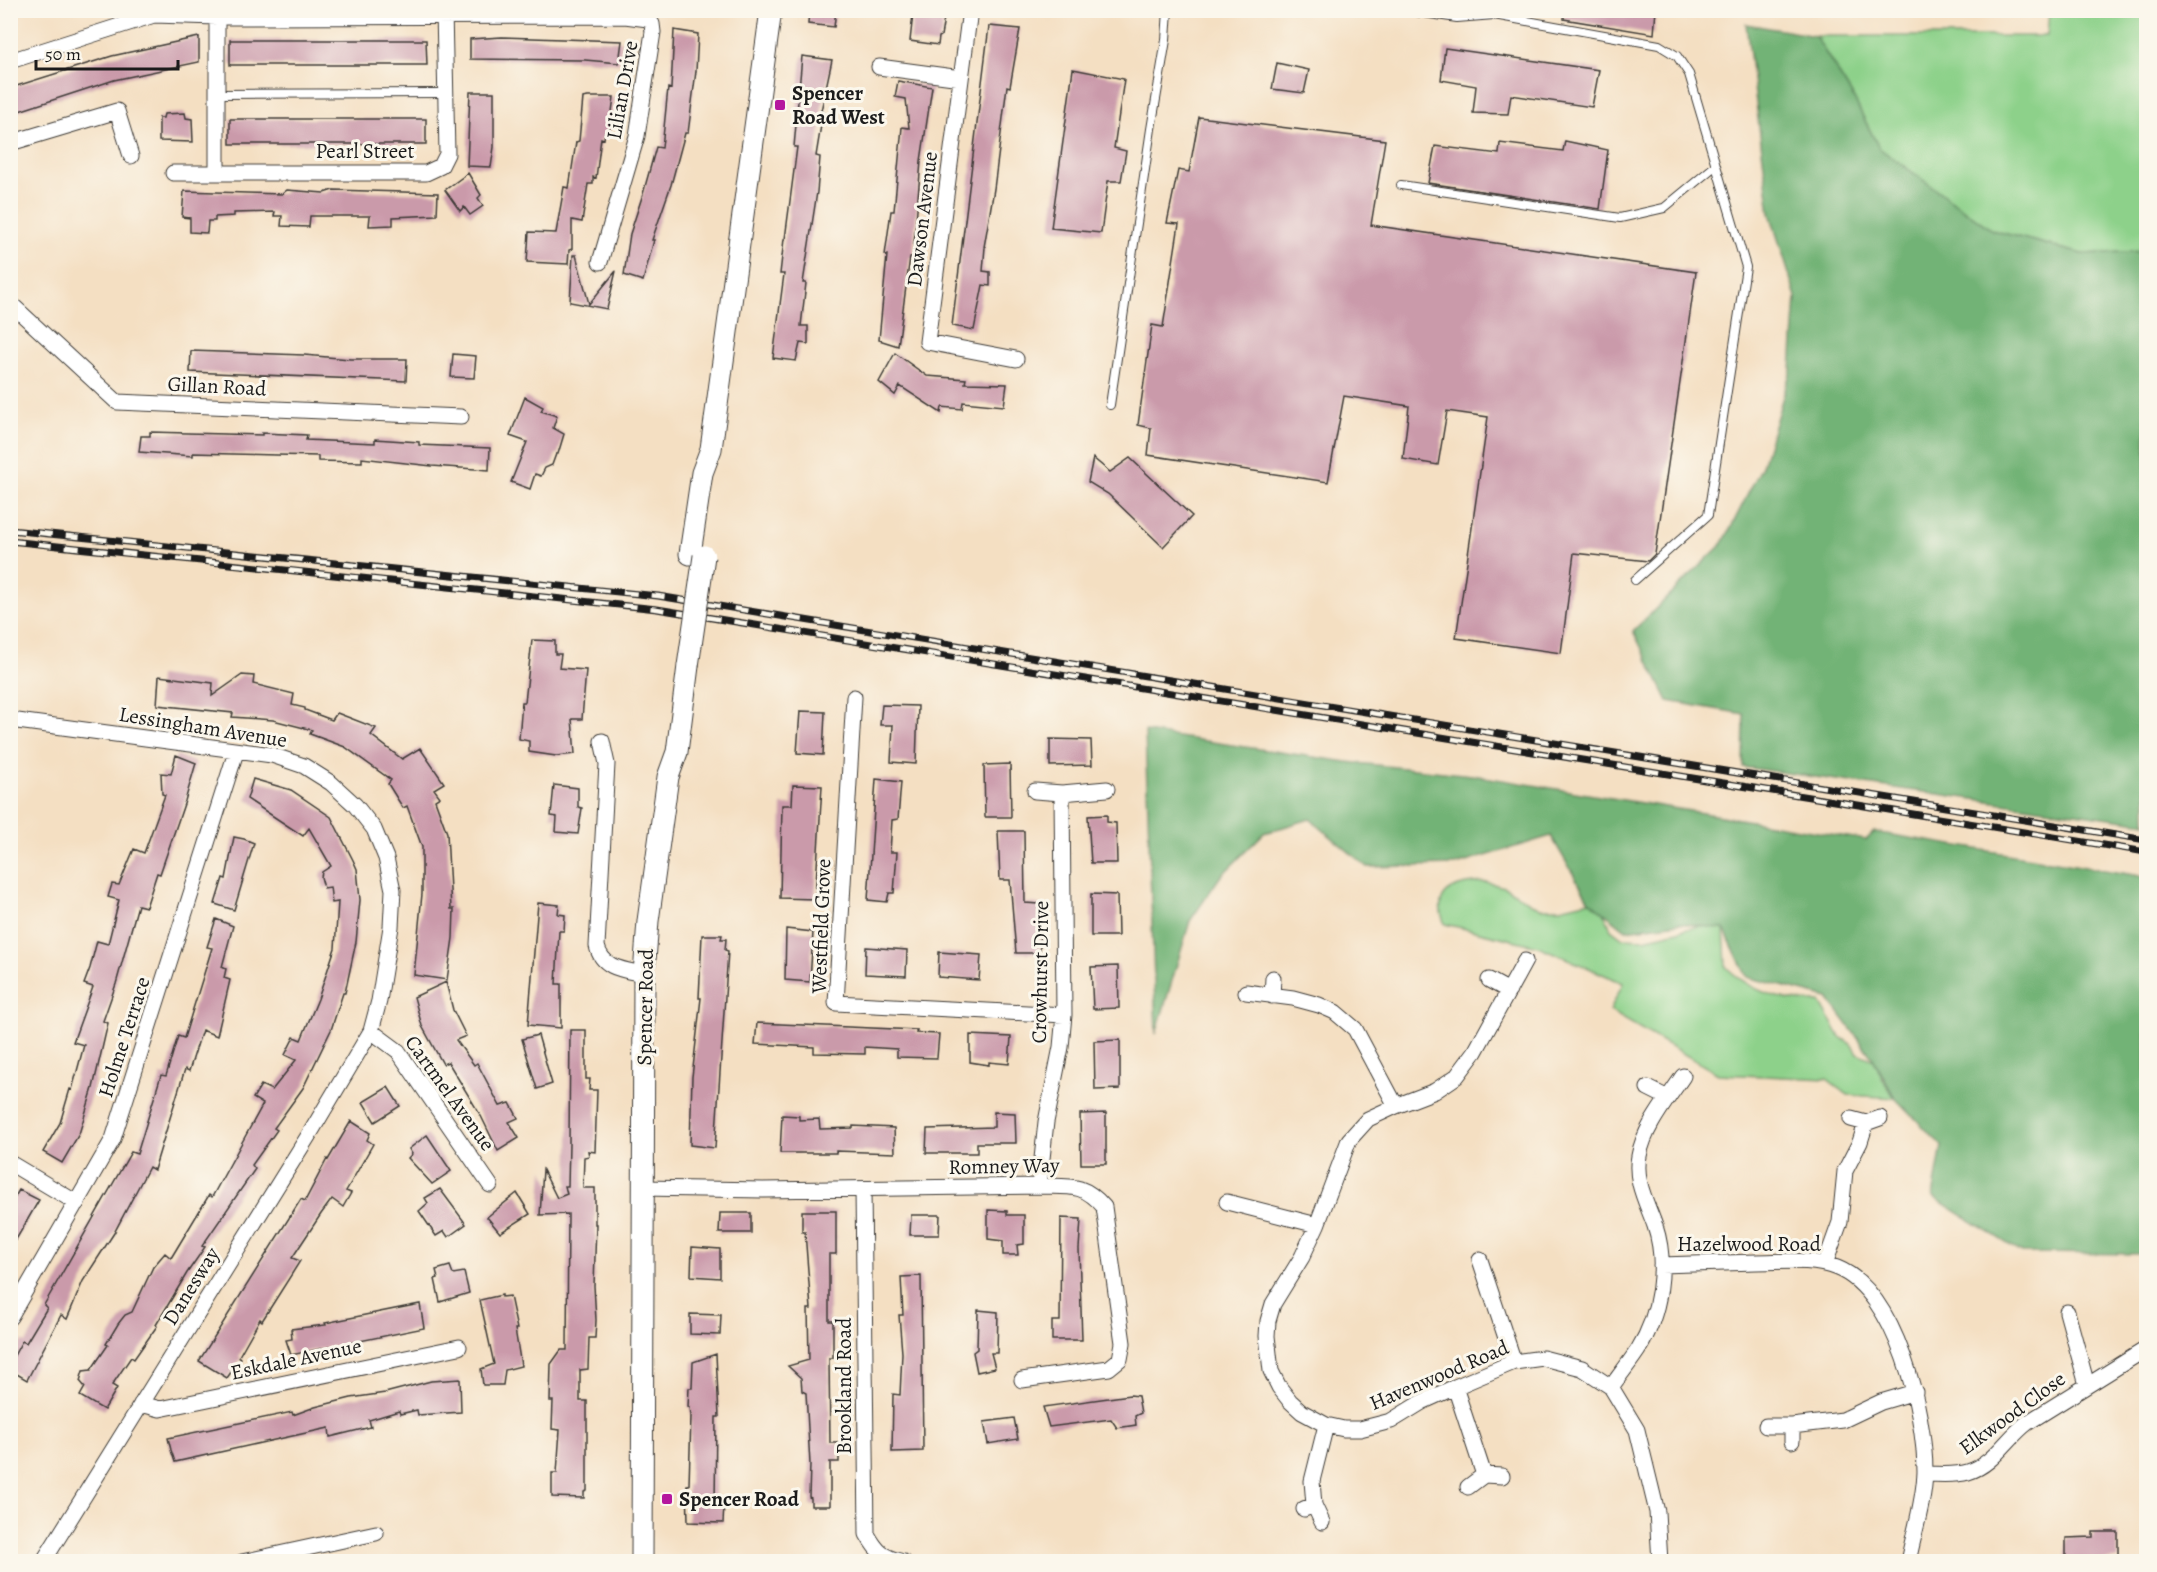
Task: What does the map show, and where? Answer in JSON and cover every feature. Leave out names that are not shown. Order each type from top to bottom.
[{"type":"street","name":"Spencer Road","points":[[642,1562],[644,974],[648,921],[668,777],[664,751],[682,664],[697,555],[702,473],[711,449],[771,10]]},
{"type":"street","name":"Dawson Avenue","points":[[970,10],[927,342],[1016,359]]},
{"type":"street","points":[[10,61],[154,13],[217,17],[444,13]]},
{"type":"street","name":"Pearl Street","points":[[173,173],[426,172],[441,166],[447,154],[444,13]]},
{"type":"street","name":"Lilian Drive","points":[[444,13],[625,16],[648,19],[652,24],[653,32],[637,136],[600,262]]},
{"type":"street","points":[[217,17],[217,172]]},
{"type":"street","points":[[879,67],[961,78]]},
{"type":"street","points":[[10,143],[117,111],[131,156]]},
{"type":"street","name":"Gillan Road","points":[[10,303],[117,402],[461,417]]},
{"type":"street","name":"Westfield Grove","points":[[854,698],[837,1003],[1064,1015]]},
{"type":"street","name":"Lessingham Avenue","points":[[11,721],[272,756],[304,766],[331,783],[347,797],[374,830],[386,858],[393,890],[390,936],[371,1031]]},
{"type":"street","points":[[602,741],[607,764],[597,946],[603,961],[610,966],[644,974]]},
{"type":"street","name":"Holme Terrace","points":[[10,1317],[113,1139],[236,752]]},
{"type":"street","points":[[1035,791],[1062,793],[1107,789]]},
{"type":"street","name":"Crowhurst Drive","points":[[1039,1186],[1046,1122],[1061,1047],[1064,1015],[1062,793]]},
{"type":"street","name":"Havenwood Road","points":[[1525,961],[1475,1052],[1457,1076],[1435,1091],[1368,1119],[1349,1140],[1317,1225],[1302,1257],[1273,1304],[1268,1321],[1271,1371],[1279,1387],[1302,1412],[1326,1425],[1344,1429],[1375,1426],[1391,1421],[1422,1402],[1514,1362],[1543,1358],[1582,1368],[1611,1387],[1637,1430],[1657,1512],[1660,1562]]},
{"type":"street","points":[[1272,996],[1273,978]]},
{"type":"street","points":[[1489,980],[1509,991]]},
{"type":"street","points":[[1246,992],[1319,1005],[1335,1012],[1355,1029],[1396,1106]]},
{"type":"street","name":"Cartmel Avenue","points":[[371,1031],[398,1051],[490,1185]]},
{"type":"street","name":"Danesway","points":[[43,1562],[306,1140],[371,1031]]},
{"type":"street","points":[[1611,1387],[1647,1332],[1658,1295],[1661,1265],[1659,1242],[1640,1186],[1638,1158],[1650,1127],[1683,1076]]},
{"type":"street","points":[[1648,1088],[1668,1098]]},
{"type":"street","points":[[1825,1264],[1840,1222],[1845,1171],[1860,1143],[1866,1120]]},
{"type":"street","points":[[10,1163],[77,1203]]},
{"type":"street","name":"Romney Way","points":[[642,1188],[763,1190],[1039,1186],[1077,1187],[1092,1193],[1104,1207],[1123,1342],[1120,1359],[1109,1368],[1022,1380]]},
{"type":"street","name":"Brookland Road","points":[[863,1189],[867,1534],[876,1551],[893,1560],[904,1562]]},
{"type":"street","points":[[1227,1202],[1317,1225]]},
{"type":"street","points":[[1480,1260],[1514,1362]]},
{"type":"street","name":"Hazelwood Road","points":[[1661,1265],[1795,1261],[1825,1264],[1839,1269],[1866,1287],[1886,1319],[1904,1360],[1921,1418],[1925,1474],[1908,1562]]},
{"type":"street","name":"Elkwood Close","points":[[2067,1312],[2087,1385]]},
{"type":"street","name":"Eskdale Avenue","points":[[141,1404],[160,1409],[459,1347]]},
{"type":"street","name":"Elkwood Close","points":[[1925,1474],[1956,1474],[1981,1466],[2014,1433],[2146,1349]]},
{"type":"street","points":[[1455,1387],[1484,1475]]},
{"type":"street","points":[[1766,1426],[1792,1434],[1843,1420],[1881,1402],[1915,1392]]},
{"type":"street","points":[[1322,1522],[1309,1507],[1312,1481],[1326,1425]]},
{"type":"street","points":[[1468,1487],[1484,1475],[1502,1476]]},
{"type":"street","points":[[242,1562],[376,1533]]},
{"type":"lane","points":[[1110,405],[1150,129],[1166,40],[1168,10]]},
{"type":"lane","points":[[1403,10],[1457,18],[1494,13],[1659,45],[1677,56],[1689,74],[1746,267],[1708,515],[1635,580]]},
{"type":"lane","points":[[218,94],[445,93]]},
{"type":"lane","points":[[1401,185],[1620,218],[1664,208],[1715,166]]},
{"type":"green space","points":[[2049,11],[2146,11],[2146,251],[2082,254],[1992,230],[1879,148],[1851,93],[1815,36],[2047,36]]},
{"type":"green space","points":[[1746,24],[1815,36],[1851,93],[1879,148],[1992,230],[2082,254],[2146,251],[2146,823],[1743,767],[1744,714],[1668,701],[1633,631],[1723,543],[1762,466],[1791,370],[1796,297],[1770,213]]},
{"type":"green space","points":[[1145,732],[1347,762],[1472,775],[1866,840],[1874,832],[2146,877],[2146,1254],[2022,1253],[1933,1197],[1942,1146],[1895,1098],[1874,1060],[1828,998],[1747,977],[1724,929],[1679,923],[1626,930],[1589,901],[1551,836],[1456,865],[1367,867],[1310,819],[1264,833],[1220,877],[1190,921],[1156,1034]]},
{"type":"green space","points":[[1486,882],[1504,887],[1540,908],[1560,908],[1589,901],[1602,909],[1611,929],[1623,938],[1644,939],[1704,925],[1724,929],[1726,967],[1747,983],[1769,994],[1781,998],[1820,1002],[1840,1037],[1851,1044],[1857,1053],[1874,1060],[1895,1098],[1848,1095],[1827,1079],[1718,1074],[1610,1011],[1623,983],[1538,946],[1445,924],[1441,912],[1444,896],[1449,891],[1466,884]]},
{"type":"building","points":[[809,10],[836,10],[834,27],[808,24]]},
{"type":"building","points":[[1564,10],[1656,10],[1654,34],[1564,19]]},
{"type":"building","points":[[913,14],[944,18],[938,45],[910,41]]},
{"type":"building","points":[[989,26],[1020,29],[1010,87],[1007,86],[984,247],[983,271],[990,272],[990,286],[983,285],[974,330],[952,326]]},
{"type":"building","points":[[674,30],[698,34],[696,71],[688,133],[685,133],[671,185],[652,240],[654,240],[643,281],[624,275],[630,234],[656,147],[662,148],[668,88],[671,89]]},
{"type":"building","points":[[199,37],[199,62],[114,80],[10,114],[10,88],[112,56]]},
{"type":"building","points":[[502,37],[622,41],[619,63],[585,60],[470,59],[470,39]]},
{"type":"building","points":[[230,40],[426,40],[427,65],[230,65]]},
{"type":"building","points":[[1445,48],[1599,70],[1592,107],[1511,95],[1508,114],[1473,113],[1476,86],[1441,80]]},
{"type":"building","points":[[802,56],[832,60],[821,111],[823,113],[816,156],[820,157],[817,192],[803,283],[806,283],[801,326],[808,326],[808,344],[800,343],[796,361],[773,358],[784,274],[780,274],[797,147],[794,147]]},
{"type":"building","points":[[1277,63],[1309,70],[1304,93],[1272,89]]},
{"type":"building","points":[[1073,69],[1124,79],[1114,148],[1126,151],[1121,181],[1108,181],[1101,233],[1051,228]]},
{"type":"building","points":[[898,81],[932,87],[921,161],[913,257],[910,257],[898,346],[879,340],[887,255],[885,255],[891,211],[894,211],[902,127],[909,128],[906,99],[895,97]]},
{"type":"building","points":[[470,92],[494,92],[494,147],[491,167],[467,166]]},
{"type":"building","points":[[614,97],[609,133],[605,132],[604,139],[601,138],[596,178],[593,177],[593,184],[588,184],[582,222],[572,220],[572,249],[569,250],[568,264],[527,262],[529,232],[556,233],[564,187],[569,188],[576,142],[579,141],[583,98]]},
{"type":"building","points":[[185,113],[186,118],[192,119],[193,142],[159,141],[159,118],[163,118],[164,114]]},
{"type":"building","points":[[1199,117],[1385,140],[1371,225],[1696,272],[1655,554],[1648,561],[1574,553],[1561,653],[1456,638],[1488,417],[1447,411],[1438,465],[1403,459],[1409,406],[1344,396],[1328,482],[1148,455],[1151,428],[1138,425],[1152,325],[1163,327],[1179,224],[1167,223],[1178,170],[1189,172]]},
{"type":"building","points":[[230,119],[426,119],[426,144],[230,144]]},
{"type":"building","points":[[1565,141],[1608,150],[1600,209],[1428,183],[1435,146],[1499,154],[1500,143],[1563,151]]},
{"type":"building","points":[[468,173],[481,195],[478,198],[483,206],[470,215],[464,207],[460,211],[445,190]]},
{"type":"building","points":[[287,190],[324,193],[333,190],[438,193],[437,215],[393,217],[393,225],[369,226],[370,216],[310,216],[309,227],[281,226],[282,216],[274,216],[275,212],[234,213],[234,216],[215,217],[215,221],[208,221],[207,233],[190,232],[190,218],[182,217],[184,191],[282,194]]},
{"type":"building","points":[[573,255],[576,255],[589,304],[616,271],[607,309],[570,302]]},
{"type":"building","points":[[191,351],[350,359],[407,359],[406,381],[190,372]]},
{"type":"building","points":[[895,353],[927,376],[966,379],[965,383],[1007,384],[1004,406],[963,402],[962,409],[942,407],[941,413],[900,386],[895,395],[879,382]]},
{"type":"building","points":[[453,354],[476,356],[474,378],[451,377]]},
{"type":"building","points":[[525,397],[543,407],[541,411],[557,416],[553,428],[564,434],[552,465],[545,468],[541,476],[535,474],[530,489],[511,482],[527,442],[510,436]]},
{"type":"building","points":[[150,432],[307,435],[306,440],[375,443],[375,439],[419,442],[419,445],[490,448],[489,470],[362,458],[362,462],[318,461],[318,456],[193,453],[193,456],[139,452],[141,436],[150,436]]},
{"type":"building","points":[[1093,458],[1110,472],[1130,458],[1192,516],[1163,547],[1108,494],[1088,482]]},
{"type":"building","points":[[532,640],[555,641],[555,654],[561,654],[559,668],[586,670],[582,719],[572,719],[575,754],[556,756],[529,752],[529,741],[519,739],[522,702],[525,702]]},
{"type":"building","points":[[242,675],[254,676],[253,684],[294,694],[292,705],[332,720],[337,713],[376,728],[371,735],[402,759],[420,748],[444,783],[434,789],[440,797],[435,800],[447,833],[451,909],[454,909],[453,938],[447,980],[414,975],[422,894],[422,847],[407,806],[403,808],[388,784],[391,780],[345,747],[310,734],[312,730],[273,720],[232,717],[233,713],[157,705],[159,676],[213,683],[212,696]]},
{"type":"building","points":[[882,705],[918,706],[916,764],[891,762],[893,725],[880,725]]},
{"type":"building","points":[[800,711],[825,712],[823,755],[797,753]]},
{"type":"building","points":[[1050,739],[1091,740],[1092,765],[1050,766]]},
{"type":"building","points":[[176,755],[196,763],[160,874],[157,873],[146,907],[138,905],[103,1021],[108,1023],[93,1088],[79,1134],[62,1163],[43,1152],[60,1123],[84,1045],[73,1042],[93,987],[84,984],[97,941],[108,944],[119,900],[108,897],[112,884],[119,885],[134,849],[144,853],[165,795],[162,794],[161,773],[171,774]]},
{"type":"building","points":[[1010,764],[1011,817],[985,817],[984,765]]},
{"type":"building","points":[[253,779],[291,790],[331,817],[357,869],[360,900],[356,942],[345,993],[343,993],[331,1030],[303,1088],[274,1128],[277,1130],[252,1165],[255,1169],[202,1246],[205,1247],[187,1273],[157,1326],[134,1359],[131,1357],[112,1385],[117,1388],[104,1410],[80,1396],[85,1387],[80,1381],[83,1371],[91,1370],[108,1345],[106,1344],[118,1324],[125,1315],[132,1312],[153,1267],[165,1253],[171,1258],[209,1195],[212,1197],[263,1104],[253,1098],[261,1085],[272,1090],[296,1060],[285,1055],[294,1037],[301,1040],[335,948],[338,902],[332,903],[330,887],[324,888],[321,877],[322,872],[331,866],[309,828],[303,836],[247,799]]},
{"type":"building","points":[[876,779],[901,782],[898,819],[892,820],[890,852],[897,852],[894,893],[889,893],[887,902],[868,900]]},
{"type":"building","points":[[554,785],[578,788],[578,807],[582,808],[578,834],[556,832],[557,817],[551,816]]},
{"type":"building","points":[[793,785],[822,786],[815,899],[780,898],[782,805],[792,805]]},
{"type":"building","points":[[1107,815],[1107,822],[1116,823],[1117,863],[1091,863],[1088,816]]},
{"type":"building","points":[[998,831],[1024,831],[1025,903],[1039,904],[1040,953],[1016,953],[1010,880],[1000,880]]},
{"type":"building","points":[[234,837],[254,843],[234,910],[215,904],[223,878],[226,879]]},
{"type":"building","points":[[1091,894],[1117,895],[1118,936],[1091,936]]},
{"type":"building","points":[[538,903],[559,905],[558,914],[565,915],[564,931],[559,931],[556,984],[561,984],[561,1028],[528,1025]]},
{"type":"building","points":[[216,919],[233,926],[222,967],[226,969],[224,978],[230,980],[217,1036],[202,1030],[189,1071],[185,1069],[154,1170],[149,1167],[114,1233],[83,1281],[67,1319],[61,1315],[27,1380],[10,1370],[10,1363],[22,1341],[26,1343],[47,1308],[44,1305],[131,1152],[137,1154],[161,1075],[166,1076],[178,1036],[184,1038],[212,948],[207,947]]},
{"type":"building","points":[[786,929],[813,932],[810,982],[785,980]]},
{"type":"building","points":[[702,935],[722,935],[721,939],[726,939],[725,950],[728,951],[715,1148],[690,1145],[692,1077],[701,998],[699,998]]},
{"type":"building","points":[[866,947],[907,950],[906,976],[865,974]]},
{"type":"building","points":[[939,952],[981,955],[979,980],[938,977]]},
{"type":"building","points":[[1118,966],[1119,1008],[1093,1009],[1091,967]]},
{"type":"building","points":[[446,982],[453,1010],[466,1036],[456,1040],[474,1065],[477,1063],[500,1106],[510,1103],[518,1118],[509,1122],[519,1138],[498,1151],[481,1116],[448,1062],[443,1064],[422,1026],[414,997]]},
{"type":"building","points":[[757,1023],[917,1030],[916,1033],[939,1034],[937,1058],[897,1057],[897,1049],[865,1047],[865,1054],[814,1053],[814,1047],[755,1044]]},
{"type":"building","points":[[570,1030],[586,1030],[586,1079],[590,1079],[589,1090],[597,1090],[595,1152],[588,1151],[589,1156],[584,1157],[583,1188],[595,1188],[596,1224],[595,1338],[589,1338],[588,1369],[580,1370],[580,1401],[587,1401],[587,1491],[584,1492],[584,1498],[552,1497],[552,1473],[557,1473],[560,1430],[552,1429],[551,1364],[561,1350],[567,1350],[568,1214],[540,1215],[543,1170],[557,1198],[567,1194],[565,1186],[568,1186]]},
{"type":"building","points":[[538,1035],[552,1084],[537,1089],[522,1039]]},
{"type":"building","points":[[970,1035],[1011,1037],[1009,1064],[989,1062],[989,1065],[970,1062]]},
{"type":"building","points":[[1120,1040],[1120,1089],[1095,1090],[1094,1041]]},
{"type":"building","points":[[388,1087],[400,1106],[375,1122],[363,1102]]},
{"type":"building","points":[[994,1112],[1015,1113],[1016,1143],[977,1143],[977,1153],[926,1153],[927,1129],[994,1127]]},
{"type":"building","points":[[1106,1113],[1106,1164],[1081,1164],[1080,1114]]},
{"type":"building","points":[[782,1115],[799,1116],[799,1120],[819,1119],[820,1129],[853,1128],[853,1126],[894,1128],[895,1153],[836,1151],[836,1153],[780,1153]]},
{"type":"building","points":[[351,1121],[370,1133],[367,1140],[373,1144],[346,1191],[351,1193],[343,1207],[332,1199],[321,1214],[292,1258],[300,1261],[262,1321],[260,1319],[239,1356],[241,1358],[227,1378],[199,1361],[301,1199],[305,1201],[327,1159]]},
{"type":"building","points":[[427,1135],[451,1171],[432,1184],[408,1158],[412,1154],[409,1149]]},
{"type":"building","points":[[440,1189],[466,1224],[448,1237],[444,1231],[436,1236],[419,1211],[428,1203],[425,1198]]},
{"type":"building","points":[[19,1190],[39,1200],[10,1250],[10,1205]]},
{"type":"building","points":[[517,1193],[530,1214],[500,1233],[487,1217]]},
{"type":"building","points":[[988,1210],[1007,1211],[1007,1215],[1024,1215],[1024,1244],[1017,1245],[1018,1255],[1003,1255],[1003,1241],[988,1239]]},
{"type":"building","points":[[802,1211],[836,1211],[836,1254],[829,1254],[829,1321],[833,1321],[833,1358],[829,1358],[830,1443],[839,1443],[839,1462],[830,1462],[830,1506],[811,1506],[806,1393],[802,1391],[801,1378],[788,1366],[809,1360],[808,1309],[811,1309],[805,1232],[802,1232]]},
{"type":"building","points":[[720,1213],[751,1213],[751,1233],[719,1233]]},
{"type":"building","points":[[911,1215],[940,1215],[939,1235],[910,1235]]},
{"type":"building","points":[[1061,1218],[1081,1219],[1079,1249],[1082,1340],[1052,1340],[1052,1321],[1060,1321]]},
{"type":"building","points":[[692,1247],[720,1249],[720,1278],[691,1276]]},
{"type":"building","points":[[450,1266],[453,1274],[464,1272],[469,1293],[440,1302],[435,1279],[438,1278],[436,1270]]},
{"type":"building","points":[[921,1276],[923,1451],[892,1452],[893,1394],[900,1395],[902,1353],[899,1315],[903,1315],[901,1277]]},
{"type":"building","points":[[502,1295],[502,1297],[510,1296],[521,1366],[505,1370],[503,1385],[483,1385],[481,1369],[494,1364],[480,1300]]},
{"type":"building","points":[[420,1304],[424,1328],[291,1355],[286,1340],[292,1339],[291,1329],[326,1325],[325,1323]]},
{"type":"building","points":[[978,1310],[998,1312],[997,1353],[991,1353],[995,1368],[977,1372],[973,1352],[977,1349]]},
{"type":"building","points":[[690,1314],[721,1315],[720,1335],[690,1334]]},
{"type":"building","points":[[716,1354],[719,1417],[716,1417],[715,1505],[724,1505],[723,1523],[688,1522],[687,1485],[689,1485],[691,1416],[690,1407],[688,1407],[689,1388],[692,1388],[693,1362]]},
{"type":"building","points":[[460,1379],[461,1412],[418,1415],[417,1410],[400,1414],[399,1411],[369,1420],[371,1427],[330,1437],[329,1428],[175,1462],[168,1438],[292,1412],[293,1415],[351,1398],[385,1393],[431,1381]]},
{"type":"building","points":[[1130,1395],[1138,1396],[1141,1413],[1135,1416],[1136,1425],[1117,1428],[1111,1419],[1049,1427],[1043,1407]]},
{"type":"building","points":[[1014,1418],[1018,1439],[988,1444],[984,1422]]},
{"type":"building","points":[[2093,1532],[2118,1532],[2118,1560],[2066,1562],[2066,1538],[2093,1537]]},
{"type":"railway","points":[[10,530],[658,596],[2146,840]]},
{"type":"railway","points":[[10,541],[657,609],[2146,852]]},
{"type":"place","name":"Spencer Road West","points":[[780,105]]},
{"type":"place","name":"Spencer Road","points":[[667,1499]]}]
